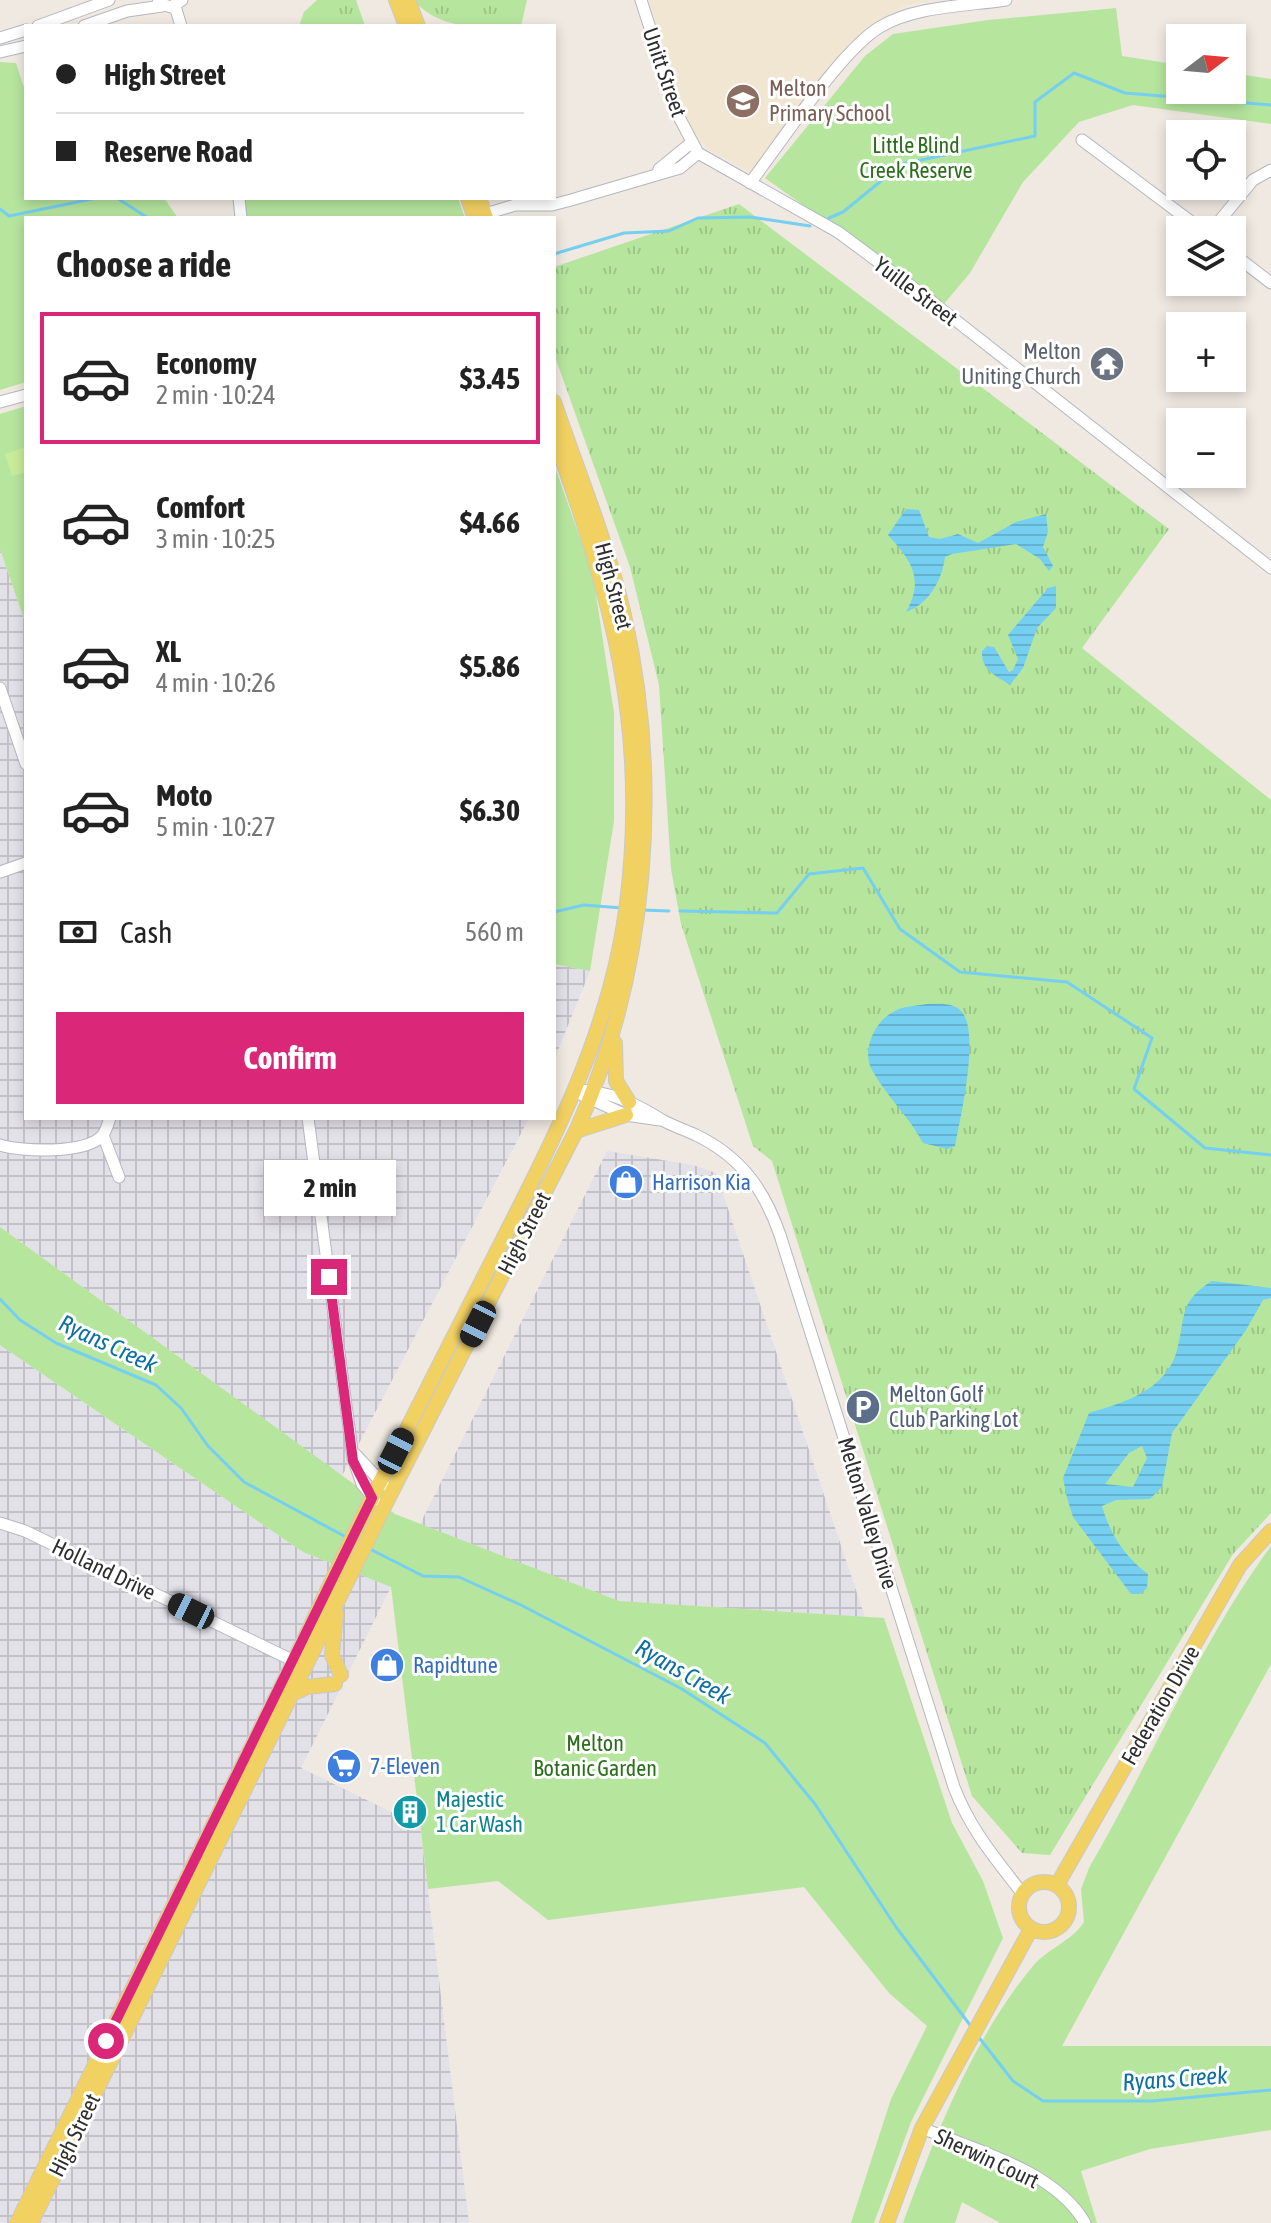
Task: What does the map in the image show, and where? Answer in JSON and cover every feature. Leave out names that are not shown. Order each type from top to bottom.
[{"type":"main road","points":[[396,0],[405,24]]},
{"type":"main road","points":[[408,0],[417,24]]},
{"type":"main road","name":"High Street","points":[[378,1502],[393,1492],[576,1131],[592,1096],[623,987],[644,772],[631,650],[608,556],[556,408]]},
{"type":"main road","name":"High Street","points":[[556,442],[604,582],[629,712],[634,792],[634,891]]},
{"type":"main road","name":"High Street","points":[[17,2223],[300,1664],[378,1502],[380,1483],[576,1090],[598,1030],[630,916]]},
{"type":"main road","points":[[576,1131],[628,1108],[617,1086],[613,1066],[623,987]]},
{"type":"main road","name":"Federation Drive","points":[[1057,1885],[1240,1565],[1271,1531]]},
{"type":"main road","name":"High Street","points":[[31,2223],[292,1694],[300,1664],[337,1602],[359,1541]]},
{"type":"main road","points":[[292,1694],[338,1680],[332,1655],[337,1602]]},
{"type":"main road","points":[[1038,1882],[1057,1885],[1069,1901],[1066,1920],[1050,1932],[1031,1929],[1019,1913],[1022,1893],[1038,1882]]},
{"type":"main road","points":[[887,2223],[922,2128],[1031,1929]]},
{"type":"street","points":[[43,24],[109,0]]},
{"type":"street","name":"Unitt Street","points":[[641,0],[678,115],[694,148]]},
{"type":"street","points":[[750,183],[856,46],[879,28],[905,16],[1006,0]]},
{"type":"street","points":[[90,24],[127,11],[169,3],[180,24]]},
{"type":"street","points":[[0,38],[24,31]]},
{"type":"street","points":[[0,52],[24,46]]},
{"type":"street","points":[[1082,140],[1183,216]]},
{"type":"street","points":[[484,216],[515,205],[552,205],[680,168],[694,148]]},
{"type":"street","name":"Yuille Street","points":[[694,148],[838,232],[1271,568]]},
{"type":"street","points":[[1223,216],[1253,180],[1271,170]]},
{"type":"street","points":[[1246,264],[1271,283]]},
{"type":"street","points":[[0,402],[24,396]]},
{"type":"street","points":[[0,688],[24,758]]},
{"type":"street","points":[[0,872],[24,864]]},
{"type":"street","name":"Melton Valley Drive","points":[[576,1090],[665,1121],[721,1148],[741,1164],[771,1209],[958,1797],[985,1848],[1022,1893]]},
{"type":"street","points":[[0,1145],[37,1151],[91,1143],[103,1135],[109,1120]]},
{"type":"street","points":[[308,1120],[352,1450],[362,1484],[378,1502]]},
{"type":"street","points":[[103,1135],[119,1177]]},
{"type":"street","points":[[352,1450],[380,1483],[393,1492]]},
{"type":"street","name":"Holland Drive","points":[[0,1523],[25,1531],[300,1664]]},
{"type":"street","name":"Sherwin Court","points":[[922,2128],[1036,2178],[1059,2194],[1085,2223]]},
{"type":"shaded area","name":"Melton Primary School","points":[[649,0],[936,0],[903,6],[849,43],[750,172],[707,148],[693,135]]},
{"type":"shaded area","points":[[0,549],[24,619],[24,1120],[528,1120],[342,1476],[0,1227]]},
{"type":"shaded area","points":[[556,964],[590,971],[556,1055]]},
{"type":"shaded area","points":[[607,1151],[693,1165],[716,1173],[865,1617],[618,1601],[420,1524]]},
{"type":"shaded area","points":[[0,1345],[303,1552],[391,1587],[301,1768],[420,1826],[469,2223],[0,2223]]},
{"type":"green space","points":[[317,0],[356,0],[364,24],[300,24],[304,12]]},
{"type":"green space","points":[[413,0],[527,0],[521,24],[458,24],[436,18]]},
{"type":"green space","name":"Little Blind Creek Reserve","points":[[1116,8],[1122,56],[1166,63],[1166,104],[1246,104],[1246,75],[1271,79],[1271,124],[1133,105],[1079,122],[1023,182],[970,273],[943,305],[765,178],[865,56],[893,34],[988,20]]},
{"type":"green space","points":[[0,62],[16,63],[24,88],[24,200],[165,200],[177,216],[24,216],[24,383],[0,390]]},
{"type":"green space","points":[[244,200],[459,200],[464,216],[246,216]]},
{"type":"green space","points":[[739,204],[1169,529],[1082,648],[1271,800],[1271,1513],[1233,1554],[1050,1855],[1022,1853],[972,1796],[772,1161],[753,1146],[681,924],[671,869],[659,685],[630,567],[556,360],[556,266]]},
{"type":"green space","points":[[24,407],[24,619],[0,549],[0,414]]},
{"type":"green space","points":[[24,448],[24,473],[12,476],[5,454]]},
{"type":"green space","points":[[556,470],[593,575],[614,713],[614,821],[590,971],[556,964]]},
{"type":"green space","name":"Melton Botanic Garden","points":[[0,1227],[395,1514],[619,1601],[884,1618],[952,1823],[983,1881],[1003,1938],[911,2122],[874,2223],[851,2223],[891,2099],[927,2026],[889,1993],[804,1887],[548,1920],[498,1881],[428,1889],[391,1587],[303,1552],[0,1345]]},
{"type":"green space","points":[[1271,1546],[1271,1664],[1062,2046],[1271,2046],[1271,2130],[1150,2149],[1081,2171],[1097,2223],[1000,2223],[962,2202],[955,2223],[903,2223],[942,2123],[974,2056],[992,2024],[1033,1966],[1084,1922],[1081,1889],[1089,1868],[1220,1623]]},
{"type":"water","points":[[906,509],[919,510],[929,537],[940,539],[958,534],[978,543],[1016,522],[1046,514],[1048,532],[1043,547],[1053,566],[1049,571],[1040,559],[1016,544],[952,554],[945,557],[941,574],[928,597],[906,612],[914,590],[913,570],[888,535]]},
{"type":"water","points":[[1056,586],[1056,608],[1037,628],[1023,668],[1010,685],[987,668],[982,651],[987,646],[994,647],[1009,672],[1013,670],[1018,659],[1008,635],[1048,588]]},
{"type":"water","points":[[926,1004],[954,1006],[967,1021],[969,1055],[964,1097],[955,1146],[947,1149],[923,1143],[869,1062],[869,1045],[881,1021],[899,1009]]},
{"type":"water","points":[[1212,1281],[1271,1288],[1271,1298],[1263,1300],[1246,1330],[1172,1433],[1162,1487],[1150,1499],[1116,1500],[1102,1506],[1119,1544],[1148,1574],[1147,1588],[1140,1594],[1131,1594],[1073,1517],[1063,1478],[1089,1413],[1142,1393],[1164,1375],[1177,1350],[1188,1303]],"holes":[[[1142,1446],[1147,1458],[1133,1487],[1105,1484],[1129,1453]]]},
{"type":"waterway","points":[[829,218],[843,212],[902,164],[1035,136],[1035,102],[1074,73],[1125,93],[1271,105]]},
{"type":"waterway","points":[[0,209],[9,216],[87,200]]},
{"type":"waterway","points":[[120,200],[145,216]]},
{"type":"waterway","points":[[556,253],[624,233],[669,231],[698,218],[750,217],[810,226]]},
{"type":"waterway","points":[[680,911],[777,913],[809,874],[863,868],[900,929],[960,972],[1067,982],[1152,1038],[1134,1089],[1205,1148],[1271,1155]]},
{"type":"waterway","points":[[556,912],[584,905],[622,908]]},
{"type":"waterway","points":[[641,910],[669,911]]},
{"type":"waterway","name":"Ryans Creek","points":[[0,1299],[20,1320],[56,1343],[156,1385],[181,1408],[208,1446],[244,1482],[346,1537]]},
{"type":"waterway","name":"Ryans Creek","points":[[368,1548],[423,1576],[459,1577],[521,1605],[682,1689],[765,1743],[815,1804],[896,1927],[973,2029]]},
{"type":"waterway","name":"Ryans Creek","points":[[977,2035],[1013,2081],[1043,2101],[1152,2101],[1271,2090]]},
{"type":"place","name":"Melton Primary School","points":[[743,101]]},
{"type":"place","name":"Melton Uniting Church","points":[[1107,364]]},
{"type":"place","name":"Harrison Kia","points":[[626,1182]]},
{"type":"place","name":"Melton Golf Club Parking Lot","points":[[863,1407]]},
{"type":"place","name":"Rapidtune","points":[[387,1665]]},
{"type":"place","name":"7-Eleven","points":[[344,1766]]},
{"type":"place","name":"Majestic 1 Car Wash","points":[[410,1812]]},
{"type":"route","points":[[106,2041],[372,1498],[362,1484],[353,1461],[329,1277]]}]
